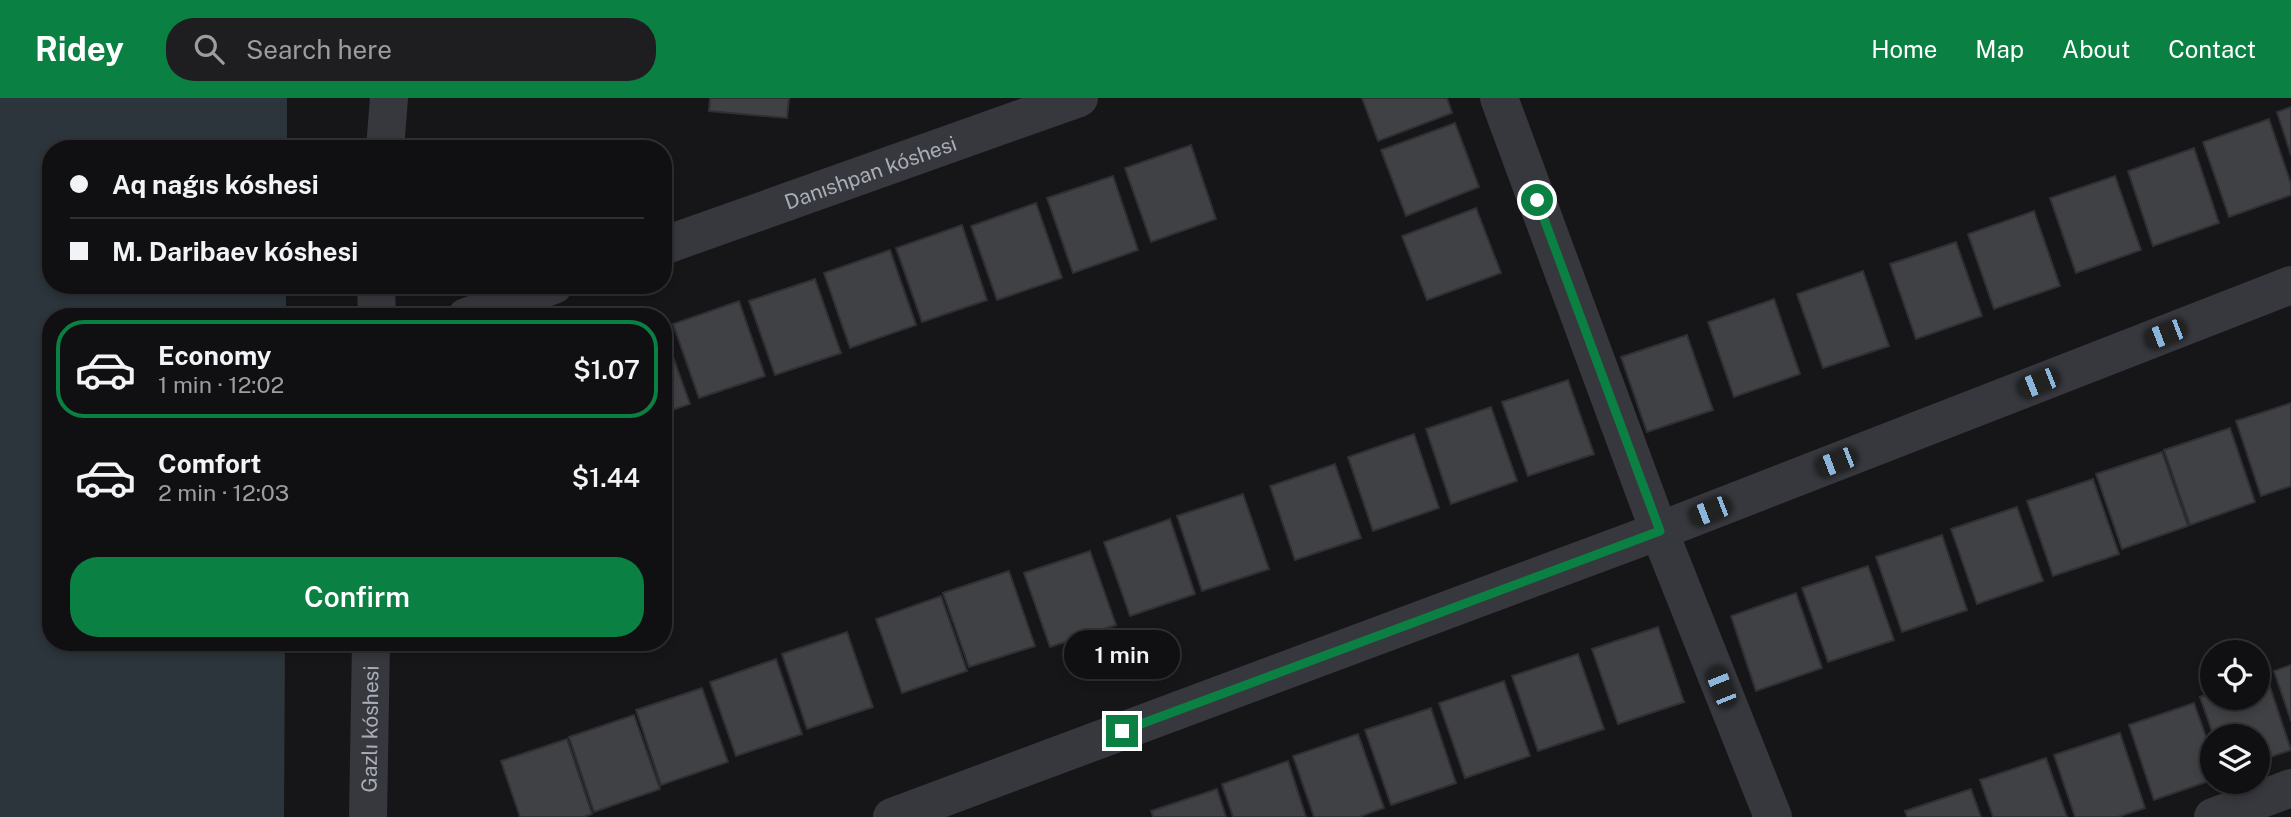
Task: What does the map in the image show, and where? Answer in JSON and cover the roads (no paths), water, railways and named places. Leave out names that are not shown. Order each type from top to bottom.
[{"type":"street","points":[[386,140],[389,98]]},
{"type":"street","name":"Danıshpan kóshesi","points":[[672,243],[1079,98]]},
{"type":"street","points":[[1499,98],[1660,531],[1773,817]]},
{"type":"street","points":[[892,817],[1660,531],[2291,285]]},
{"type":"street","points":[[491,308],[529,294]]},
{"type":"street","name":"Gazlı kóshesi","points":[[368,817],[371,651]]},
{"type":"street","points":[[2213,817],[2291,789]]}]
